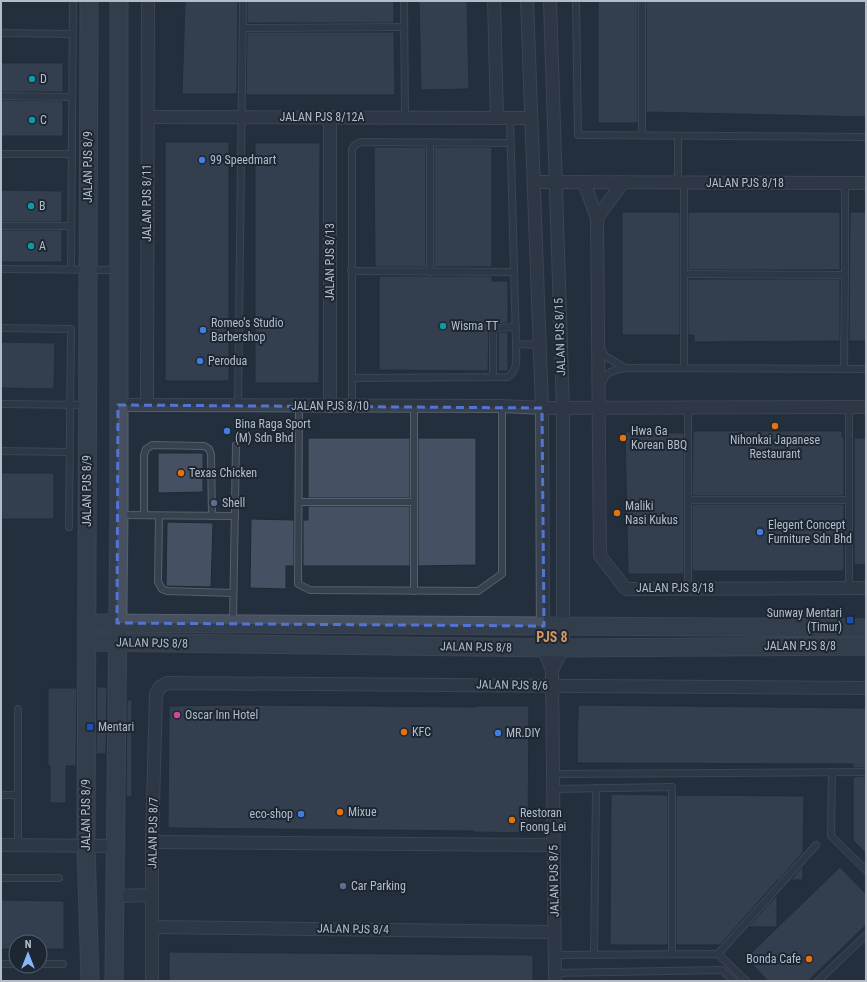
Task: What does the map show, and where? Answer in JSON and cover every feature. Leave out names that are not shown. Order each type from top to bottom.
[{"type":"street","name":"JALAN PJS 8/9","points":[[89,1],[86,846],[90,981]]},
{"type":"street","points":[[114,981],[119,515],[119,1]]},
{"type":"street","name":"JALAN PJS 8/11","points":[[147,405],[148,1]]},
{"type":"street","points":[[494,1],[497,118]]},
{"type":"street","name":"JALAN PJS 8/15","points":[[527,1],[542,408],[543,647],[552,670],[553,686]]},
{"type":"street","name":"JALAN PJS 8/15","points":[[550,1],[563,408],[563,648],[552,670]]},
{"type":"street","name":"JALAN PJS 8/12A","points":[[148,117],[531,118]]},
{"type":"street","name":"JALAN PJS 8/13","points":[[330,117],[330,406]]},
{"type":"street","name":"JALAN PJS 8/18","points":[[534,182],[866,183]]},
{"type":"street","name":"JALAN PJS 8/18","points":[[584,182],[597,218],[600,556],[626,588],[866,588]]},
{"type":"street","points":[[597,218],[623,182]]},
{"type":"street","name":"JALAN PJS 8/10","points":[[118,405],[502,406],[563,408]]},
{"type":"street","points":[[563,408],[866,408]]},
{"type":"street","name":"JALAN PJS 8/8","points":[[87,623],[866,628]]},
{"type":"street","name":"JALAN PJS 8/8","points":[[87,642],[563,648],[866,646]]},
{"type":"street","name":"JALAN PJS 8/6","points":[[160,687],[166,683],[866,688]]},
{"type":"street","name":"JALAN PJS 8/5","points":[[553,686],[555,977]]},
{"type":"street","name":"JALAN PJS 8/7","points":[[152,981],[152,842],[156,694],[160,687]]},
{"type":"street","points":[[152,842],[553,845]]},
{"type":"street","points":[[1,845],[115,846]]},
{"type":"street","points":[[115,896],[152,895]]},
{"type":"street","name":"JALAN PJS 8/4","points":[[152,927],[554,932]]},
{"type":"lane","points":[[70,269],[72,1]]},
{"type":"lane","points":[[238,406],[243,1]]},
{"type":"lane","points":[[404,1],[405,118]]},
{"type":"lane","points":[[576,1],[578,135],[866,137]]},
{"type":"lane","points":[[642,1],[642,135]]},
{"type":"lane","points":[[243,28],[404,27]]},
{"type":"lane","points":[[1,33],[72,34]]},
{"type":"lane","points":[[1,96],[72,97]]},
{"type":"lane","points":[[352,378],[508,377],[514,373],[516,364],[516,327],[510,118]]},
{"type":"lane","points":[[678,136],[684,274],[684,368]]},
{"type":"lane","points":[[352,406],[352,149],[355,144],[360,142],[510,143]]},
{"type":"lane","points":[[430,142],[430,272]]},
{"type":"lane","points":[[1,154],[71,154]]},
{"type":"lane","points":[[844,369],[845,183]]},
{"type":"lane","points":[[1,226],[71,226]]},
{"type":"lane","points":[[1,269],[119,270]]},
{"type":"lane","points":[[351,271],[514,272]]},
{"type":"lane","points":[[684,274],[845,275]]},
{"type":"lane","points":[[493,377],[493,328],[516,327]]},
{"type":"lane","points":[[1,328],[71,329],[70,527]]},
{"type":"lane","points":[[598,341],[605,356],[625,368]]},
{"type":"lane","points":[[516,344],[540,345]]},
{"type":"lane","points":[[598,392],[606,375],[613,371],[625,368],[866,369]]},
{"type":"lane","points":[[1,404],[88,405]]},
{"type":"lane","points":[[299,406],[298,584],[310,590],[414,591],[478,591],[502,574],[502,406]]},
{"type":"lane","points":[[414,406],[414,591]]},
{"type":"lane","points":[[688,408],[688,588]]},
{"type":"lane","points":[[849,408],[849,588]]},
{"type":"lane","points":[[144,515],[144,455],[146,449],[152,445],[204,446],[209,448],[211,454],[212,516]]},
{"type":"lane","points":[[233,624],[236,445]]},
{"type":"lane","points":[[1,451],[70,452]]},
{"type":"lane","points":[[688,500],[849,500]]},
{"type":"lane","points":[[299,502],[414,502]]},
{"type":"lane","points":[[119,515],[235,516]]},
{"type":"lane","points":[[159,516],[158,582],[162,589],[167,591],[233,593]]},
{"type":"lane","points":[[18,709],[18,845]]},
{"type":"lane","points":[[832,772],[831,836],[866,870]]},
{"type":"lane","points":[[553,774],[866,772]]},
{"type":"lane","points":[[553,789],[672,787],[672,954]]},
{"type":"lane","points":[[594,955],[596,788]]},
{"type":"lane","points":[[1,795],[18,795]]},
{"type":"lane","points":[[718,954],[816,845]]},
{"type":"lane","points":[[1,878],[59,878]]},
{"type":"lane","points":[[818,981],[866,935]]},
{"type":"lane","points":[[554,955],[718,954],[746,981]]},
{"type":"lane","points":[[48,964],[63,964]]},
{"type":"lane","points":[[555,977],[722,970],[734,981]]},
{"type":"highlighted area","points":[[118,405],[542,408],[544,626],[117,623]]},
{"type":"building","points":[[185,1],[238,1],[237,94],[182,94]]},
{"type":"building","points":[[247,1],[394,1],[394,23],[247,23]]},
{"type":"building","points":[[419,1],[467,1],[469,89],[421,90]]},
{"type":"building","points":[[598,1],[638,1],[638,123],[598,123]]},
{"type":"building","points":[[646,1],[866,1],[866,117],[646,112]]},
{"type":"building","points":[[247,32],[394,32],[395,95],[246,95]]},
{"type":"building","name":"D","points":[[1,63],[63,63],[63,92],[1,92]]},
{"type":"building","name":"C","points":[[1,100],[63,101],[63,136],[1,136]]},
{"type":"building","points":[[165,142],[229,142],[229,381],[165,381]]},
{"type":"building","points":[[255,143],[320,143],[319,383],[255,383]]},
{"type":"building","points":[[374,147],[426,147],[426,267],[375,267]]},
{"type":"building","points":[[434,147],[492,147],[492,267],[434,267]]},
{"type":"building","name":"B","points":[[1,190],[62,191],[62,222],[1,222]]},
{"type":"building","points":[[622,212],[680,212],[680,335],[622,335]]},
{"type":"building","points":[[688,212],[840,212],[840,270],[688,270]]},
{"type":"building","points":[[850,212],[866,212],[866,341],[849,341]]},
{"type":"building","name":"A","points":[[1,230],[62,230],[62,262],[1,262]]},
{"type":"building","name":"Wisma TT","points":[[379,276],[492,276],[492,281],[508,281],[508,323],[493,324],[489,326],[488,371],[379,370]]},
{"type":"building","points":[[688,279],[840,279],[840,341],[694,342],[694,335],[688,335]]},
{"type":"building","points":[[498,332],[508,332],[508,371],[498,371]]},
{"type":"building","points":[[1,342],[55,343],[54,389],[1,388]]},
{"type":"building","points":[[693,431],[842,431],[842,437],[844,437],[844,496],[692,496]]},
{"type":"building","points":[[625,432],[684,433],[684,574],[628,574]]},
{"type":"building","points":[[308,438],[410,438],[410,498],[308,498]]},
{"type":"building","points":[[418,438],[476,438],[476,565],[418,566]]},
{"type":"building","points":[[854,438],[866,438],[866,564],[854,565]]},
{"type":"building","name":"Texas Chicken","points":[[158,453],[203,453],[203,492],[158,493]]},
{"type":"building","points":[[1,473],[54,473],[54,519],[1,519]]},
{"type":"building","points":[[692,504],[844,504],[844,571],[692,571]]},
{"type":"building","points":[[308,506],[410,506],[410,566],[303,566],[303,520],[308,520]]},
{"type":"building","points":[[251,519],[294,520],[294,566],[286,566],[286,589],[250,588]]},
{"type":"building","points":[[167,522],[213,523],[211,587],[166,586]]},
{"type":"building","points":[[97,687],[107,687],[106,754],[96,754]]},
{"type":"building","points":[[48,688],[77,688],[76,766],[66,766],[66,803],[50,803],[50,766],[48,766]]},
{"type":"building","points":[[127,700],[132,700],[132,797],[126,797]]},
{"type":"building","points":[[578,705],[866,708],[866,768],[853,768],[853,764],[577,763]]},
{"type":"building","points":[[169,706],[529,706],[528,833],[474,831],[168,828]]},
{"type":"building","points":[[866,776],[866,853],[853,840],[853,777]]},
{"type":"building","points":[[611,794],[668,795],[668,945],[610,945]]},
{"type":"building","points":[[676,795],[804,796],[803,852],[720,945],[676,945]]},
{"type":"building","points":[[803,866],[803,880],[791,880]]},
{"type":"building","points":[[840,867],[866,894],[866,925],[808,981],[768,981],[746,958]]},
{"type":"building","points":[[777,895],[777,927],[748,927]]},
{"type":"building","points":[[1,900],[64,901],[64,949],[48,949],[48,934],[8,934],[8,949],[1,949]]},
{"type":"building","points":[[169,952],[533,955],[533,981],[169,981]]},
{"type":"place","name":"D","points":[[32,79]]},
{"type":"place","name":"C","points":[[32,120]]},
{"type":"place","name":"99 Speedmart","points":[[202,160]]},
{"type":"place","name":"B","points":[[31,206]]},
{"type":"place","name":"A","points":[[31,246]]},
{"type":"place","name":"Wisma TT","points":[[443,326]]},
{"type":"place","name":"Romeo's Studio Barbershop","points":[[203,330]]},
{"type":"place","name":"Perodua","points":[[200,361]]},
{"type":"place","name":"Nihonkai Japanese Restaurant","points":[[775,426]]},
{"type":"place","name":"Bina Raga Sport (M) Sdn Bhd","points":[[227,431]]},
{"type":"place","name":"Hwa Ga Korean BBQ","points":[[623,438]]},
{"type":"place","name":"Texas Chicken","points":[[181,473]]},
{"type":"place","name":"Shell","points":[[214,503]]},
{"type":"place","name":"Maliki Nasi Kukus","points":[[617,513]]},
{"type":"place","name":"Elegent Concept Furniture Sdn Bhd","points":[[760,532]]},
{"type":"place","name":"Sunway Mentari (Timur)","points":[[850,620]]},
{"type":"place","name":"Oscar Inn Hotel","points":[[177,715]]},
{"type":"place","name":"Mentari","points":[[90,727]]},
{"type":"place","name":"KFC","points":[[404,732]]},
{"type":"place","name":"MR.DIY","points":[[498,733]]},
{"type":"place","name":"Mixue","points":[[340,812]]},
{"type":"place","name":"eco-shop","points":[[301,814]]},
{"type":"place","name":"Restoran Foong Lei","points":[[512,820]]},
{"type":"place","name":"Car Parking","points":[[343,886]]},
{"type":"place","name":"Bonda Cafe","points":[[809,959]]},
{"type":"district","name":"PJS 8","points":[[552,637]]}]
